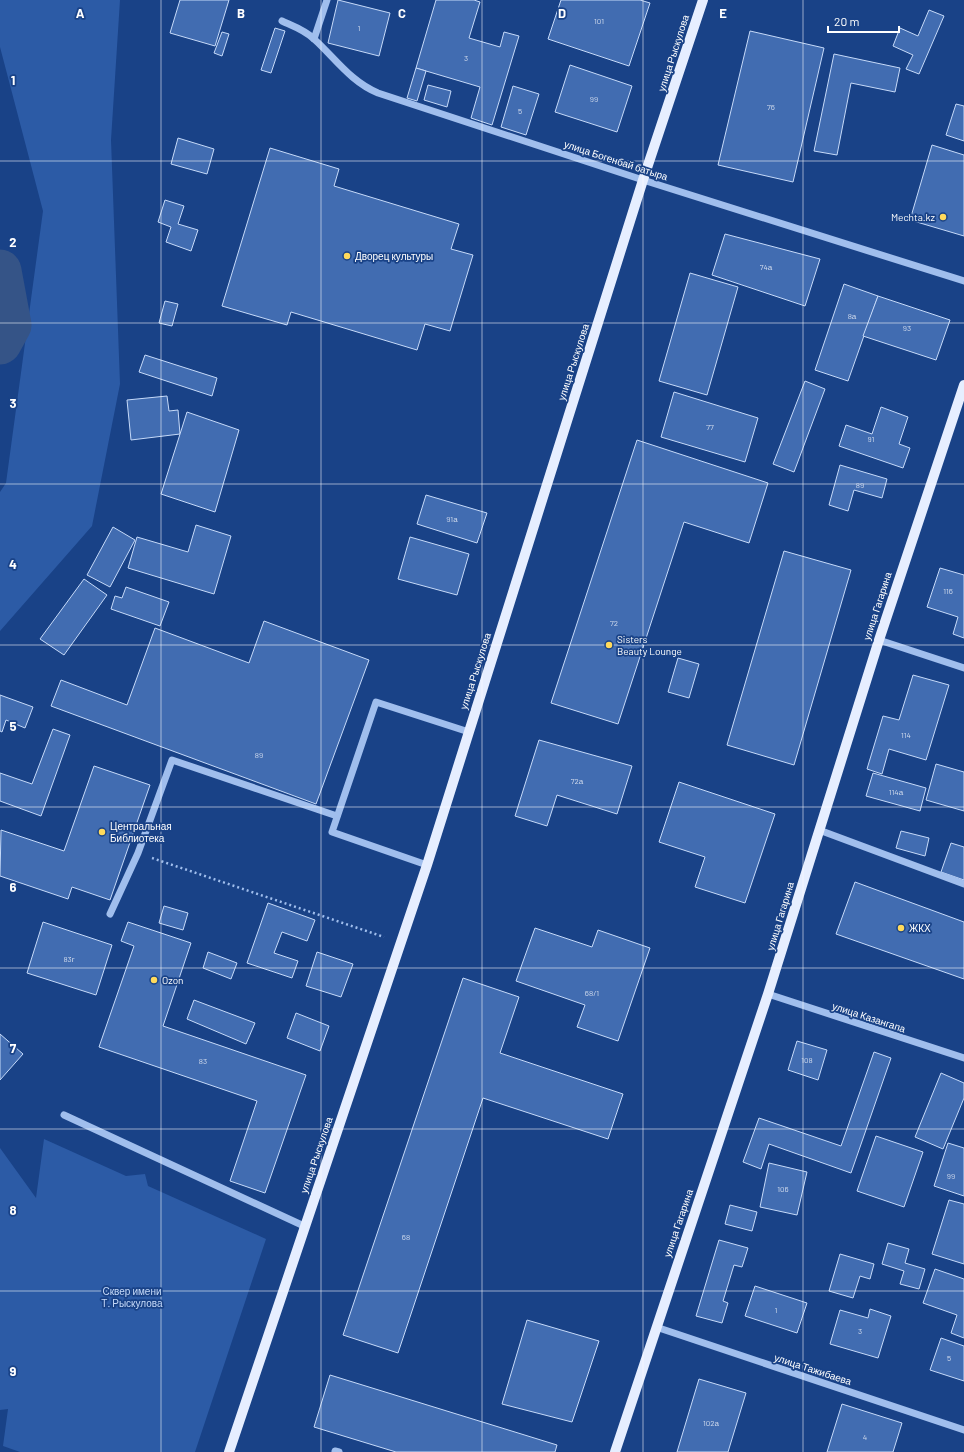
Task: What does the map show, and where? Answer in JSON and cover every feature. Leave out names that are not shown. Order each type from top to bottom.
[{"type":"main road","name":"улица Рыскулова","points":[[230,1452],[304,1226],[427,866],[643,180],[703,0]]},
{"type":"main road","name":"улица Гагарина","points":[[615,1452],[768,994],[878,640],[964,385]]},
{"type":"street","points":[[314,39],[327,0]]},
{"type":"street","name":"улица Богенбай батыра","points":[[282,21],[302,30],[314,39],[351,76],[374,91],[643,180],[964,281]]},
{"type":"street","points":[[878,640],[964,668]]},
{"type":"street","points":[[427,866],[332,832],[337,816],[376,702],[469,732]]},
{"type":"street","points":[[110,914],[138,853],[172,760],[337,816]]},
{"type":"street","points":[[819,830],[964,884]]},
{"type":"street","name":"улица Казангапа","points":[[768,994],[964,1058]]},
{"type":"street","points":[[64,1115],[304,1226]]},
{"type":"street","name":"улица Тажибаева","points":[[656,1327],[964,1430]]},
{"type":"path","points":[[138,853],[400,942]]},
{"type":"green space","points":[[0,0],[120,0],[111,140],[120,384],[92,526],[0,631],[0,492],[6,483],[43,211],[0,47]]},
{"type":"green space","name":"Сквер имени Т. Рыскулова","points":[[44,1139],[126,1176],[145,1174],[148,1186],[266,1239],[195,1452],[20,1452],[3,1446],[8,1409],[0,1410],[0,1148],[36,1198]]},
{"type":"building","points":[[180,0],[229,0],[215,46],[170,33]]},
{"type":"building","points":[[338,0],[390,13],[379,56],[328,43]]},
{"type":"building","points":[[436,0],[474,0],[480,2],[469,38],[500,47],[504,32],[519,36],[492,125],[471,118],[480,87],[416,68]]},
{"type":"building","points":[[561,0],[640,0],[650,3],[629,66],[548,39]]},
{"type":"building","points":[[929,10],[944,16],[919,74],[906,69],[913,55],[893,46],[900,28],[918,36]]},
{"type":"building","points":[[275,28],[285,31],[271,73],[261,70]]},
{"type":"building","points":[[750,31],[824,48],[793,182],[718,165]]},
{"type":"building","points":[[222,32],[229,34],[222,56],[214,53]]},
{"type":"building","points":[[834,54],[900,68],[895,92],[851,83],[837,155],[814,151]]},
{"type":"building","points":[[570,65],[632,86],[617,132],[555,112]]},
{"type":"building","points":[[416,68],[426,71],[417,101],[407,98]]},
{"type":"building","points":[[428,85],[451,91],[447,107],[424,100]]},
{"type":"building","points":[[513,86],[539,94],[526,135],[501,127]]},
{"type":"building","points":[[956,104],[964,106],[964,141],[946,135]]},
{"type":"building","points":[[178,138],[214,149],[207,174],[171,164]]},
{"type":"building","points":[[932,145],[964,155],[964,236],[910,220]]},
{"type":"building","points":[[270,148],[339,169],[334,186],[459,224],[451,249],[473,255],[450,331],[425,324],[417,350],[291,312],[287,325],[222,306]]},
{"type":"building","points":[[165,200],[184,206],[178,224],[198,230],[191,251],[166,242],[171,227],[158,222]]},
{"type":"building","points":[[725,234],[820,259],[805,306],[712,275]]},
{"type":"building","points":[[690,273],[738,287],[707,395],[659,381]]},
{"type":"building","points":[[844,284],[878,296],[848,381],[815,370]]},
{"type":"building","points":[[878,296],[950,320],[936,360],[863,336]]},
{"type":"building","points":[[165,301],[178,304],[172,326],[159,323]]},
{"type":"building","points":[[145,355],[217,378],[212,396],[139,372]]},
{"type":"building","points":[[805,381],[825,389],[794,472],[773,464]]},
{"type":"building","points":[[674,392],[758,418],[745,462],[661,437]]},
{"type":"building","points":[[167,396],[169,411],[178,410],[180,434],[131,440],[127,400]]},
{"type":"building","points":[[881,407],[908,417],[899,444],[910,448],[903,468],[839,446],[846,425],[872,434]]},
{"type":"building","points":[[187,412],[239,430],[215,512],[161,494]]},
{"type":"building","points":[[637,440],[768,483],[749,543],[684,522],[618,724],[551,703]]},
{"type":"building","points":[[840,465],[887,479],[882,498],[854,490],[848,511],[829,505]]},
{"type":"building","points":[[426,495],[487,513],[477,543],[417,524]]},
{"type":"building","points":[[196,525],[231,536],[214,594],[128,568],[137,537],[188,552]]},
{"type":"building","points":[[113,527],[135,540],[110,587],[87,575]]},
{"type":"building","points":[[410,537],[469,554],[457,595],[398,579]]},
{"type":"building","points":[[784,551],[851,570],[794,765],[727,745]]},
{"type":"building","points":[[940,568],[964,575],[964,638],[953,634],[958,617],[927,607]]},
{"type":"building","points":[[84,579],[107,595],[64,655],[40,639]]},
{"type":"building","points":[[126,587],[169,602],[160,626],[111,609],[115,596],[122,598]]},
{"type":"building","points":[[264,621],[369,660],[316,804],[51,706],[61,680],[127,705],[155,628],[249,663]]},
{"type":"building","points":[[678,658],[699,664],[689,698],[668,692]]},
{"type":"building","points":[[913,675],[949,685],[926,760],[889,749],[882,774],[867,769],[883,716],[899,720]]},
{"type":"building","points":[[0,695],[33,707],[25,728],[6,720],[2,732],[0,731]]},
{"type":"building","points":[[53,729],[70,735],[41,816],[0,801],[0,773],[32,784]]},
{"type":"building","points":[[539,740],[632,766],[617,814],[557,795],[547,826],[515,816]]},
{"type":"building","points":[[936,764],[964,772],[964,811],[926,800]]},
{"type":"building","name":"Центральная Библиотека","points":[[94,766],[150,785],[110,900],[72,887],[68,899],[0,876],[1,830],[64,851]]},
{"type":"building","points":[[873,773],[926,788],[920,811],[866,796]]},
{"type":"building","points":[[679,782],[775,814],[745,903],[695,887],[705,857],[659,842]]},
{"type":"building","points":[[901,831],[929,838],[925,856],[896,848]]},
{"type":"building","points":[[951,843],[964,847],[964,880],[941,872]]},
{"type":"building","name":"ЖКХ","points":[[855,882],[964,922],[964,979],[836,934]]},
{"type":"building","points":[[268,903],[315,920],[307,941],[282,932],[274,953],[298,961],[292,978],[247,963]]},
{"type":"building","points":[[164,906],[188,913],[183,930],[159,923]]},
{"type":"building","points":[[43,922],[112,945],[96,995],[27,973]]},
{"type":"building","points":[[128,922],[191,943],[163,1026],[306,1075],[265,1193],[230,1181],[257,1101],[99,1047],[134,946],[121,941]]},
{"type":"building","points":[[535,928],[592,947],[598,930],[650,948],[618,1041],[577,1027],[585,1005],[516,981]]},
{"type":"building","points":[[208,952],[237,963],[231,979],[203,968]]},
{"type":"building","points":[[317,952],[353,964],[341,997],[306,986]]},
{"type":"building","points":[[463,978],[519,997],[500,1053],[623,1094],[608,1139],[483,1098],[398,1353],[343,1335]]},
{"type":"building","points":[[194,1000],[255,1023],[246,1044],[187,1019]]},
{"type":"building","points":[[296,1013],[329,1026],[320,1051],[287,1038]]},
{"type":"building","points":[[0,1034],[23,1054],[0,1080]]},
{"type":"building","points":[[797,1041],[827,1050],[818,1080],[788,1070]]},
{"type":"building","points":[[874,1052],[891,1058],[851,1173],[769,1144],[761,1169],[743,1162],[759,1118],[841,1146]]},
{"type":"building","points":[[941,1073],[964,1083],[964,1098],[943,1149],[915,1137]]},
{"type":"building","points":[[876,1136],[923,1152],[904,1207],[857,1191]]},
{"type":"building","points":[[948,1143],[964,1148],[964,1196],[934,1186]]},
{"type":"building","points":[[769,1163],[807,1172],[797,1215],[760,1207]]},
{"type":"building","points":[[949,1200],[964,1204],[964,1264],[932,1254]]},
{"type":"building","points":[[730,1205],[757,1212],[752,1231],[725,1224]]},
{"type":"building","points":[[719,1240],[748,1248],[742,1267],[734,1265],[723,1301],[728,1303],[722,1323],[696,1316]]},
{"type":"building","points":[[888,1243],[909,1249],[905,1263],[925,1269],[919,1289],[900,1284],[904,1271],[882,1264]]},
{"type":"building","points":[[840,1254],[874,1264],[870,1279],[860,1276],[853,1298],[829,1291]]},
{"type":"building","points":[[935,1269],[964,1279],[964,1338],[951,1333],[957,1315],[923,1303]]},
{"type":"building","points":[[755,1286],[807,1303],[797,1333],[745,1316]]},
{"type":"building","points":[[870,1309],[891,1316],[878,1358],[830,1344],[840,1310],[868,1318]]},
{"type":"building","points":[[527,1320],[599,1341],[572,1422],[502,1404]]},
{"type":"building","points":[[941,1338],[964,1346],[964,1381],[930,1370]]},
{"type":"building","points":[[330,1375],[557,1445],[555,1452],[396,1452],[314,1427]]},
{"type":"building","points":[[699,1379],[746,1393],[728,1452],[677,1452]]},
{"type":"building","points":[[842,1404],[902,1423],[893,1452],[827,1452]]},
{"type":"waterway","points":[[0,271],[10,325],[0,343]]},
{"type":"place","name":"Mechta.kz","points":[[943,217]]},
{"type":"place","name":"Дворец культуры","points":[[347,256]]},
{"type":"place","name":"Sisters Beauty Lounge","points":[[609,645]]},
{"type":"place","name":"Центральная Библиотека","points":[[102,832]]},
{"type":"place","name":"ЖКХ","points":[[901,928]]},
{"type":"place","name":"Ozon","points":[[154,980]]}]
